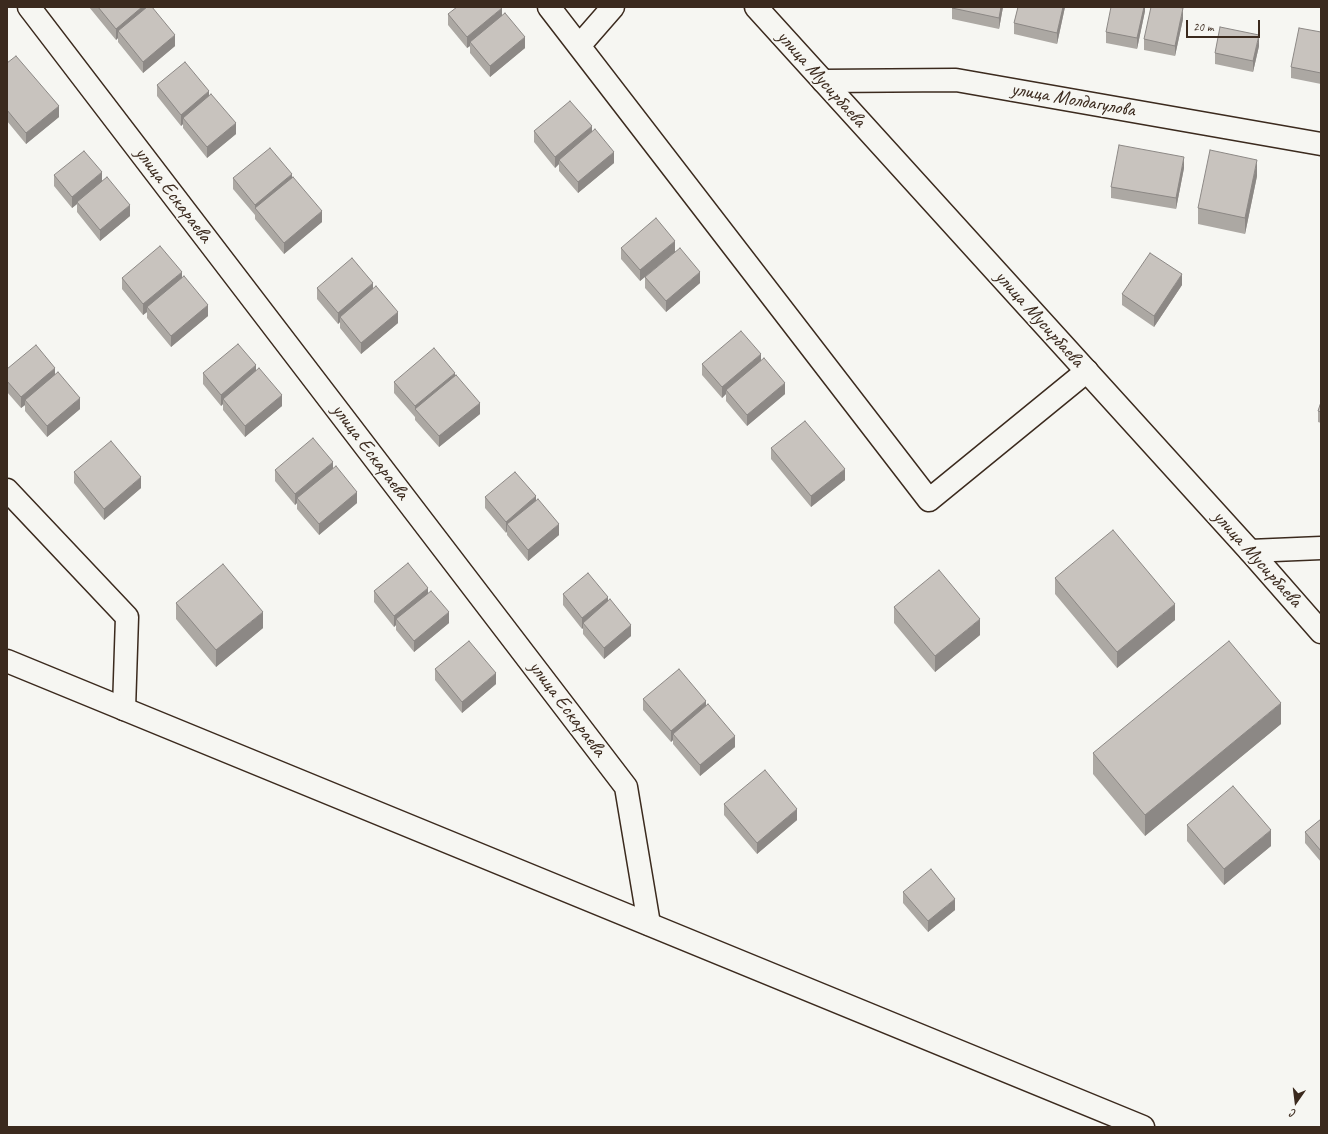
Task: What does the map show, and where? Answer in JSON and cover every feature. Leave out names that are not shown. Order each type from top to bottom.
[{"type":"street","name":"улица Ескараева","points":[[29,7],[626,787],[649,924]]},
{"type":"street","points":[[549,7],[929,500],[1087,371]]},
{"type":"street","points":[[579,46],[612,7]]},
{"type":"street","name":"улица Мусирбаева","points":[[756,7],[1250,551],[1321,632]]},
{"type":"street","name":"улица Молдагулова","points":[[823,81],[956,80],[1321,144]]},
{"type":"street","points":[[7,490],[127,618],[124,709]]},
{"type":"street","points":[[1250,551],[1321,548]]},
{"type":"street","points":[[7,661],[1143,1127]]},
{"type":"building","points":[[98,7],[142,7],[116,29]]},
{"type":"building","points":[[147,7],[152,7],[175,35],[143,62],[118,31]]},
{"type":"building","points":[[457,7],[502,8],[467,37],[448,14]]},
{"type":"building","points":[[952,7],[1001,7],[999,18]]},
{"type":"building","points":[[1018,7],[1063,7],[1057,33],[1014,23]]},
{"type":"building","points":[[1111,7],[1144,7],[1137,38],[1106,32]]},
{"type":"building","points":[[1151,7],[1183,8],[1175,46],[1144,39]]},
{"type":"building","points":[[505,13],[525,37],[490,66],[470,42]]},
{"type":"building","points":[[1220,27],[1259,35],[1253,61],[1215,53]]},
{"type":"building","points":[[1299,28],[1321,32],[1321,73],[1291,67]]},
{"type":"building","points":[[16,56],[59,106],[26,133],[7,110],[7,63]]},
{"type":"building","points":[[185,62],[209,91],[181,115],[157,85]]},
{"type":"building","points":[[211,94],[236,123],[207,147],[183,118]]},
{"type":"building","points":[[570,101],[592,126],[555,157],[534,131]]},
{"type":"building","points":[[595,129],[614,152],[578,182],[559,160]]},
{"type":"building","points":[[1119,145],[1184,157],[1176,198],[1111,187]]},
{"type":"building","points":[[270,148],[292,174],[255,205],[233,178]]},
{"type":"building","points":[[1210,150],[1257,160],[1245,218],[1198,208]]},
{"type":"building","points":[[84,151],[102,172],[72,197],[54,175]]},
{"type":"building","points":[[107,177],[130,205],[100,230],[77,202]]},
{"type":"building","points":[[293,177],[322,211],[284,243],[255,208]]},
{"type":"building","points":[[656,218],[675,241],[640,270],[621,248]]},
{"type":"building","points":[[160,246],[182,272],[143,304],[122,278]]},
{"type":"building","points":[[680,248],[700,272],[666,301],[645,277]]},
{"type":"building","points":[[1150,253],[1182,274],[1154,316],[1122,294]]},
{"type":"building","points":[[352,258],[373,283],[338,313],[317,288]]},
{"type":"building","points":[[184,276],[208,305],[171,336],[147,307]]},
{"type":"building","points":[[376,286],[398,312],[361,343],[340,317]]},
{"type":"building","points":[[741,331],[761,354],[722,387],[702,364]]},
{"type":"building","points":[[238,344],[256,365],[221,395],[203,373]]},
{"type":"building","points":[[36,345],[55,368],[21,397],[7,381],[7,369]]},
{"type":"building","points":[[434,348],[455,373],[415,406],[394,382]]},
{"type":"building","points":[[764,358],[785,383],[747,415],[726,390]]},
{"type":"building","points":[[259,368],[282,395],[245,426],[223,399]]},
{"type":"building","points":[[58,372],[80,398],[47,426],[25,400]]},
{"type":"building","points":[[456,375],[480,403],[439,436],[415,409]]},
{"type":"building","points":[[1321,402],[1321,412],[1318,411]]},
{"type":"building","points":[[805,421],[845,469],[811,496],[771,448]]},
{"type":"building","points":[[313,438],[333,462],[295,494],[275,470]]},
{"type":"building","points":[[111,441],[141,477],[104,509],[74,472]]},
{"type":"building","points":[[336,466],[357,492],[319,524],[297,498]]},
{"type":"building","points":[[515,472],[536,496],[506,522],[485,497]]},
{"type":"building","points":[[538,499],[559,524],[528,550],[507,524]]},
{"type":"building","points":[[1113,530],[1175,604],[1117,652],[1055,578]]},
{"type":"building","points":[[408,563],[428,588],[394,616],[374,591]]},
{"type":"building","points":[[223,564],[263,612],[216,650],[176,603]]},
{"type":"building","points":[[939,570],[980,619],[935,656],[894,607]]},
{"type":"building","points":[[588,573],[608,597],[582,618],[563,594]]},
{"type":"building","points":[[431,591],[449,612],[414,641],[396,619]]},
{"type":"building","points":[[610,599],[631,625],[604,648],[583,623]]},
{"type":"building","points":[[469,641],[496,673],[462,702],[435,669]]},
{"type":"building","points":[[1229,641],[1281,703],[1145,815],[1093,753]]},
{"type":"building","points":[[679,669],[706,701],[671,731],[643,699]]},
{"type":"building","points":[[708,704],[735,736],[700,765],[673,734]]},
{"type":"building","points":[[765,770],[797,809],[757,843],[724,804]]},
{"type":"building","points":[[1233,786],[1271,830],[1224,869],[1187,825]]},
{"type":"building","points":[[1321,819],[1321,851],[1305,832]]},
{"type":"building","points":[[931,869],[955,899],[928,921],[903,892]]}]
